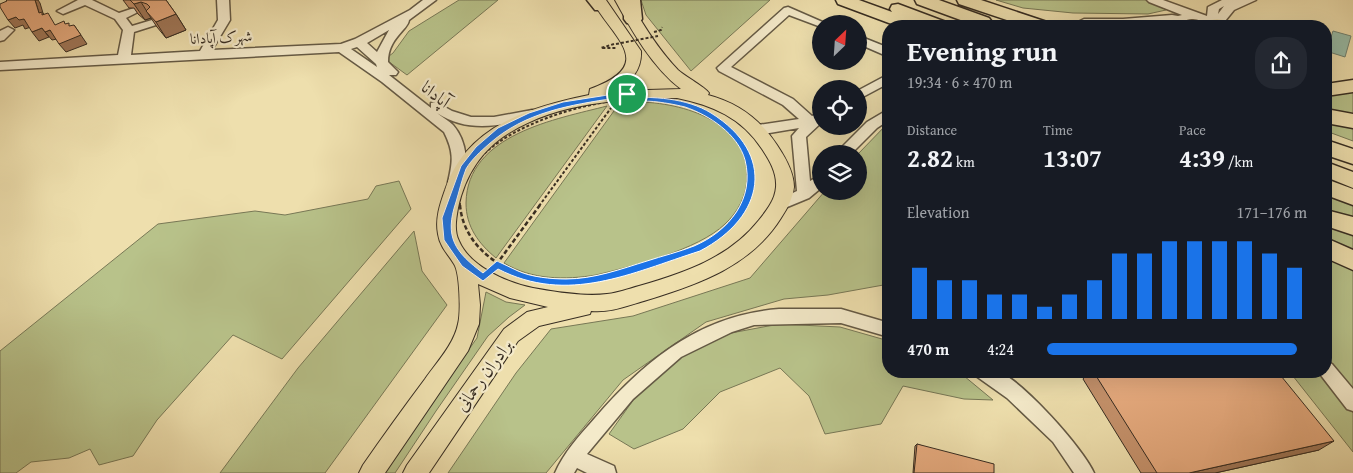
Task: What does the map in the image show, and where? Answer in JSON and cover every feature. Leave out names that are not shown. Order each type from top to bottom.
[{"type":"highway","points":[[632,0],[633,19]]},
{"type":"highway","points":[[844,0],[896,20]]},
{"type":"highway","points":[[873,0],[925,20]]},
{"type":"highway","points":[[923,0],[979,20]]},
{"type":"highway","points":[[965,0],[1025,20]]},
{"type":"highway","points":[[1020,18],[1029,20]]},
{"type":"highway","points":[[1332,89],[1353,86]]},
{"type":"highway","points":[[1332,117],[1353,121]]},
{"type":"highway","points":[[1332,134],[1353,143]]},
{"type":"highway","points":[[1332,149],[1353,157]]},
{"type":"highway","points":[[1332,250],[1353,261]]},
{"type":"main road","points":[[598,2],[634,50],[632,66],[625,78],[610,88],[532,114],[501,130],[478,149],[463,168],[453,195],[446,218],[448,240],[465,264],[490,271],[506,290],[542,299],[605,303],[664,287],[714,268],[746,248],[758,236],[780,205],[785,184],[780,164],[758,130],[742,116],[682,83],[666,66],[622,0]]},
{"type":"main road","points":[[563,104],[677,94],[714,101]]},
{"type":"main road","name":"برادران رحمانی","points":[[371,473],[461,345],[469,329],[471,307],[465,264]]},
{"type":"main road","name":"برادران رحمانی","points":[[415,473],[512,335],[534,318],[605,303]]},
{"type":"street","points":[[204,54],[224,20],[223,0]]},
{"type":"street","name":"شهرک آپادانا","points":[[0,66],[342,48],[359,42],[414,12],[427,0]]},
{"type":"street","points":[[1153,0],[1206,20]]},
{"type":"street","points":[[1215,20],[1211,10],[1214,7],[1234,0]]},
{"type":"street","points":[[1221,20],[1227,8],[1250,0]]},
{"type":"street","points":[[63,11],[85,1],[120,17],[129,30],[124,58]]},
{"type":"street","points":[[758,130],[802,123],[807,119],[788,102],[723,68],[788,10],[812,20]]},
{"type":"street","points":[[120,17],[134,11]]},
{"type":"street","points":[[382,65],[384,44],[402,22],[414,12]]},
{"type":"street","points":[[1179,20],[1188,16],[1197,16]]},
{"type":"street","points":[[1148,20],[1172,18],[1175,20]]},
{"type":"street","points":[[129,30],[152,22]]},
{"type":"street","name":"آپادانا","points":[[359,42],[382,65],[449,116],[472,122],[484,122],[532,114]]},
{"type":"street","points":[[868,44],[882,50]]},
{"type":"street","name":"آپادانا","points":[[342,48],[386,79],[449,129],[456,142],[460,158],[453,195]]},
{"type":"street","points":[[867,90],[882,82]]},
{"type":"street","points":[[851,145],[882,118]]},
{"type":"street","points":[[799,136],[812,122]]},
{"type":"street","points":[[790,124],[800,131],[804,194]]},
{"type":"street","points":[[780,205],[804,194],[812,187]]},
{"type":"street","points":[[564,473],[573,457],[627,393],[668,358],[703,337],[728,326],[754,318],[779,316],[840,316],[882,328]]},
{"type":"street","points":[[1332,377],[1353,403]]},
{"type":"street","points":[[992,378],[1013,392],[1059,436],[1085,473]]},
{"type":"street","points":[[573,457],[607,473]]},
{"type":"path","points":[[606,46],[601,48],[658,36]]},
{"type":"path","points":[[621,98],[645,99],[671,102],[707,114],[727,127],[747,153],[752,173],[750,194],[739,215],[722,234],[697,248],[596,280],[564,283],[547,282],[517,274],[490,271],[463,222],[461,200],[466,178],[472,168],[488,150],[520,128],[621,98]]},
{"type":"path","points":[[490,271],[621,98]]},
{"type":"green space","points":[[459,0],[498,0],[407,75],[385,59],[393,53],[409,31]]},
{"type":"green space","points":[[641,0],[770,0],[691,71],[646,15]]},
{"type":"green space","points":[[996,0],[1148,0],[1166,7],[1166,10],[1148,14],[1073,13],[1023,8]]},
{"type":"green space","points":[[1353,89],[1353,117],[1332,113],[1332,93]]},
{"type":"green space","points":[[632,102],[669,105],[707,117],[723,128],[736,141],[744,157],[747,184],[741,203],[734,214],[725,224],[699,242],[646,262],[596,275],[572,278],[537,276],[515,269],[504,263],[619,104]]},
{"type":"green space","points":[[607,106],[496,258],[479,241],[468,220],[466,203],[470,180],[481,161],[498,145],[518,134],[541,124]]},
{"type":"green space","points":[[1332,121],[1353,125],[1353,141],[1332,133]]},
{"type":"green space","points":[[882,129],[882,285],[828,295],[784,299],[706,322],[623,380],[546,473],[448,473],[516,373],[551,329],[633,316],[750,278],[817,200],[867,200],[867,145]]},
{"type":"green space","points":[[399,181],[411,209],[282,359],[233,335],[157,420],[133,456],[99,465],[90,449],[69,458],[31,462],[16,473],[0,473],[0,351],[158,224],[255,211],[285,215],[368,199],[376,186]]},
{"type":"green space","points":[[1332,191],[1353,199],[1353,220],[1332,215]]},
{"type":"green space","points":[[1332,226],[1353,231],[1353,256],[1332,245]]},
{"type":"green space","points":[[414,231],[422,271],[447,305],[325,473],[220,473],[298,368]]},
{"type":"green space","points":[[1332,255],[1353,266],[1353,394],[1332,368]]},
{"type":"green space","points":[[486,292],[506,302],[525,305],[488,336],[395,473],[381,473],[477,338]]},
{"type":"green space","points":[[779,324],[840,327],[882,339],[882,378],[966,378],[993,400],[964,399],[903,386],[881,424],[825,434],[809,396],[780,368],[720,392],[683,429],[634,449],[609,434],[634,399],[682,356],[731,333]]},
{"type":"green space","points":[[1295,378],[1326,378],[1353,413],[1353,452]]},
{"type":"shaded area","points":[[1333,31],[1351,36],[1345,57],[1332,53]]},
{"type":"building","points":[[6,0],[35,0],[39,13],[42,12],[42,15],[48,13],[55,25],[64,21],[65,24],[69,23],[69,26],[74,25],[81,35],[59,44],[50,30],[45,32],[42,28],[32,32],[24,19],[19,20],[16,17],[8,20],[0,7],[0,4]]},
{"type":"building","points":[[130,0],[166,0],[176,14],[156,22],[146,11],[150,7],[147,4],[141,2],[134,4]]},
{"type":"building","points":[[1097,378],[1283,378],[1334,441],[1189,473],[1157,473]]},
{"type":"building","points":[[917,444],[994,464],[994,473],[914,473]]},
{"type":"route","points":[[627,94],[616,102],[645,99],[684,104],[718,120],[735,135],[747,153],[752,173],[752,184],[746,205],[731,225],[710,242],[683,254],[596,280],[564,283],[547,282],[517,274],[497,264],[483,278],[476,274],[455,253],[448,240],[446,218],[463,168],[478,149],[501,130],[532,114],[563,104],[627,94]]}]
